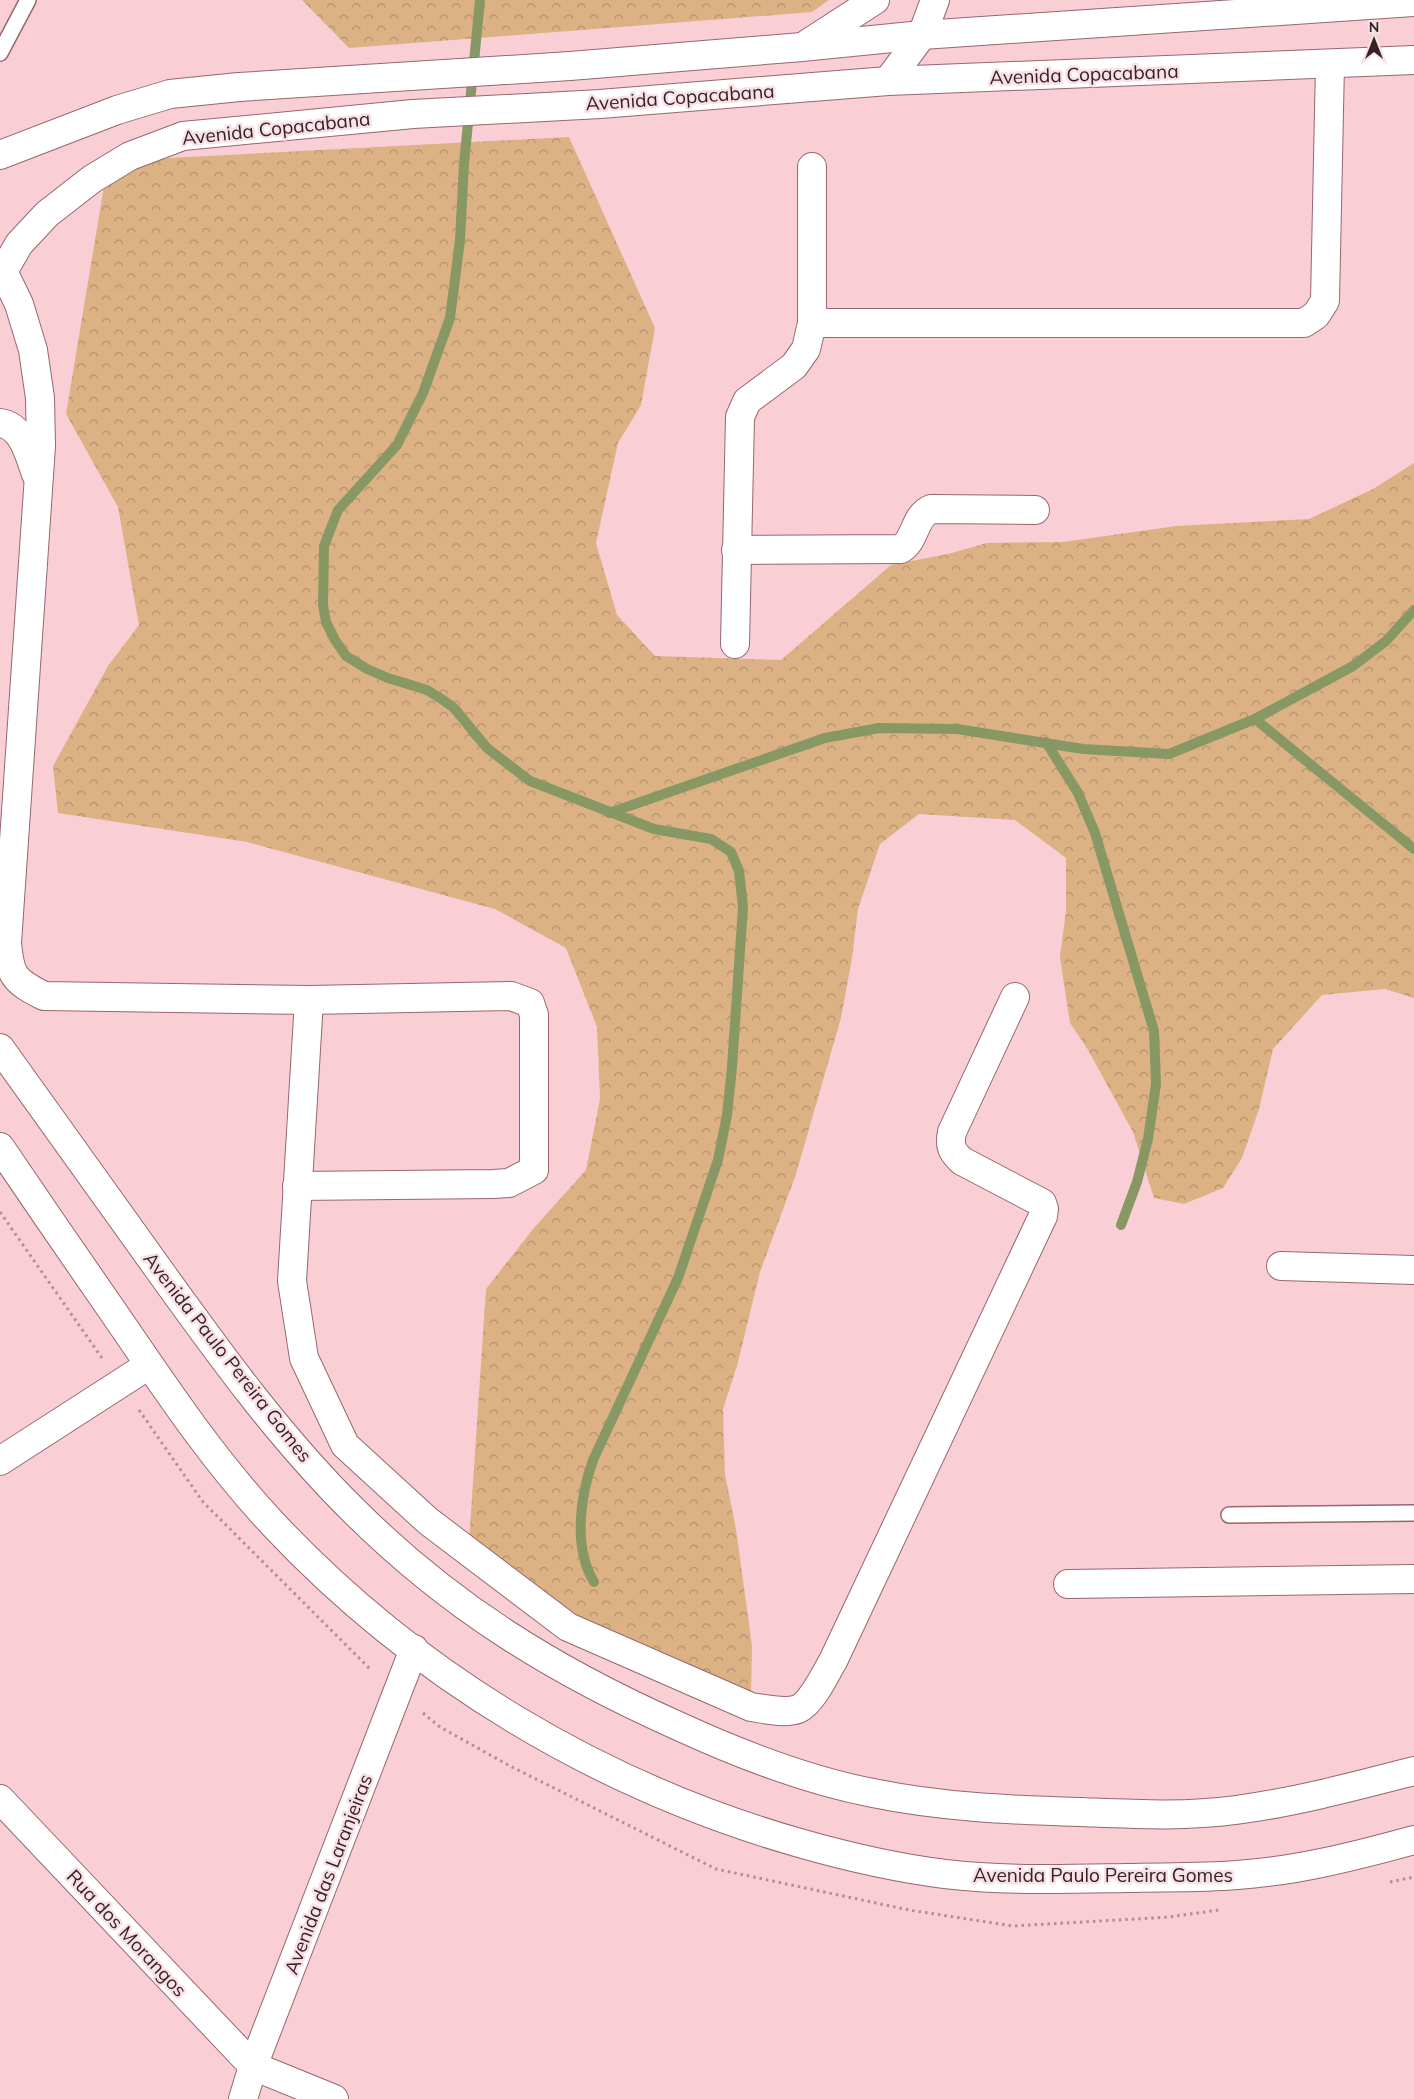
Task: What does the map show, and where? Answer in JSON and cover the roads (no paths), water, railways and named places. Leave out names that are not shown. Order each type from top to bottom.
[{"type":"street","points":[[802,47],[875,0]]},
{"type":"street","points":[[888,81],[922,34],[935,0]]},
{"type":"street","name":"Avenida Copacabana","points":[[0,155],[117,110],[170,94],[239,87],[570,66],[802,47],[922,34],[1414,2]]},
{"type":"street","name":"Avenida Copacabana","points":[[1,272],[19,244],[47,214],[92,179],[130,156],[183,136],[413,114],[600,104],[888,81],[1414,60]]},
{"type":"street","points":[[812,323],[1304,323],[1316,315],[1325,301],[1330,64]]},
{"type":"street","points":[[734,644],[740,416],[748,401],[802,358],[812,323],[812,167]]},
{"type":"street","points":[[1,272],[19,304],[33,350],[40,398],[40,486],[7,943],[9,966],[21,984],[44,996],[309,1000],[511,996],[530,1003],[534,1015],[534,1170],[509,1183],[297,1186]]},
{"type":"street","points":[[0,422],[6,423],[16,430],[25,443],[40,486]]},
{"type":"street","points":[[736,550],[901,549],[907,543],[922,516],[931,509],[1035,510]]},
{"type":"street","points":[[309,1000],[292,1281],[304,1358],[345,1445],[428,1521],[568,1627],[751,1706],[778,1710],[799,1709],[814,1693],[833,1661],[1043,1216],[1044,1209],[1042,1203],[962,1161],[953,1152],[949,1143],[952,1132],[1015,997]]},
{"type":"street","name":"Avenida Paulo Pereira Gomes","points":[[0,1048],[218,1352],[289,1442],[321,1477],[377,1534],[438,1585],[513,1640],[592,1686],[695,1734],[804,1775],[874,1793],[958,1806],[1131,1814],[1202,1813],[1237,1810],[1310,1796],[1414,1771]]},
{"type":"street","name":"Avenida Paulo Pereira Gomes","points":[[0,1147],[149,1365],[212,1453],[273,1524],[341,1589],[414,1649],[523,1725],[596,1765],[692,1807],[769,1834],[832,1852],[907,1869],[948,1875],[1029,1879],[1237,1875],[1306,1866],[1414,1840]]},
{"type":"street","points":[[1281,1266],[1414,1270]]},
{"type":"street","points":[[0,1461],[149,1365]]},
{"type":"street","points":[[1068,1584],[1414,1579]]},
{"type":"street","name":"Avenida das Laranjeiras","points":[[242,2099],[253,2066],[414,1649]]},
{"type":"street","name":"Rua dos Morangos","points":[[0,1799],[253,2066]]},
{"type":"street","points":[[253,2066],[334,2099]]},
{"type":"lane","points":[[0,53],[28,0]]},
{"type":"lane","points":[[1229,1515],[1414,1513]]},
{"type":"waterway","points":[[480,0],[464,164],[460,240],[450,318],[423,393],[397,445],[338,510],[324,546],[323,605],[326,622],[346,656],[367,669],[388,678],[427,690],[443,700],[454,708],[487,748],[530,781],[654,829],[711,839],[731,852],[739,871],[743,907],[732,1067],[727,1115],[718,1160],[678,1278],[588,1474],[582,1506],[581,1538],[587,1568],[594,1582]]},
{"type":"waterway","points":[[609,813],[825,738],[879,728],[957,729],[1083,749],[1169,754],[1255,719],[1353,666],[1386,641],[1414,610]]},
{"type":"waterway","points":[[1255,719],[1414,849]]},
{"type":"waterway","points":[[1046,742],[1078,793],[1095,833],[1154,1031],[1156,1084],[1148,1139],[1137,1182],[1121,1225]]}]
